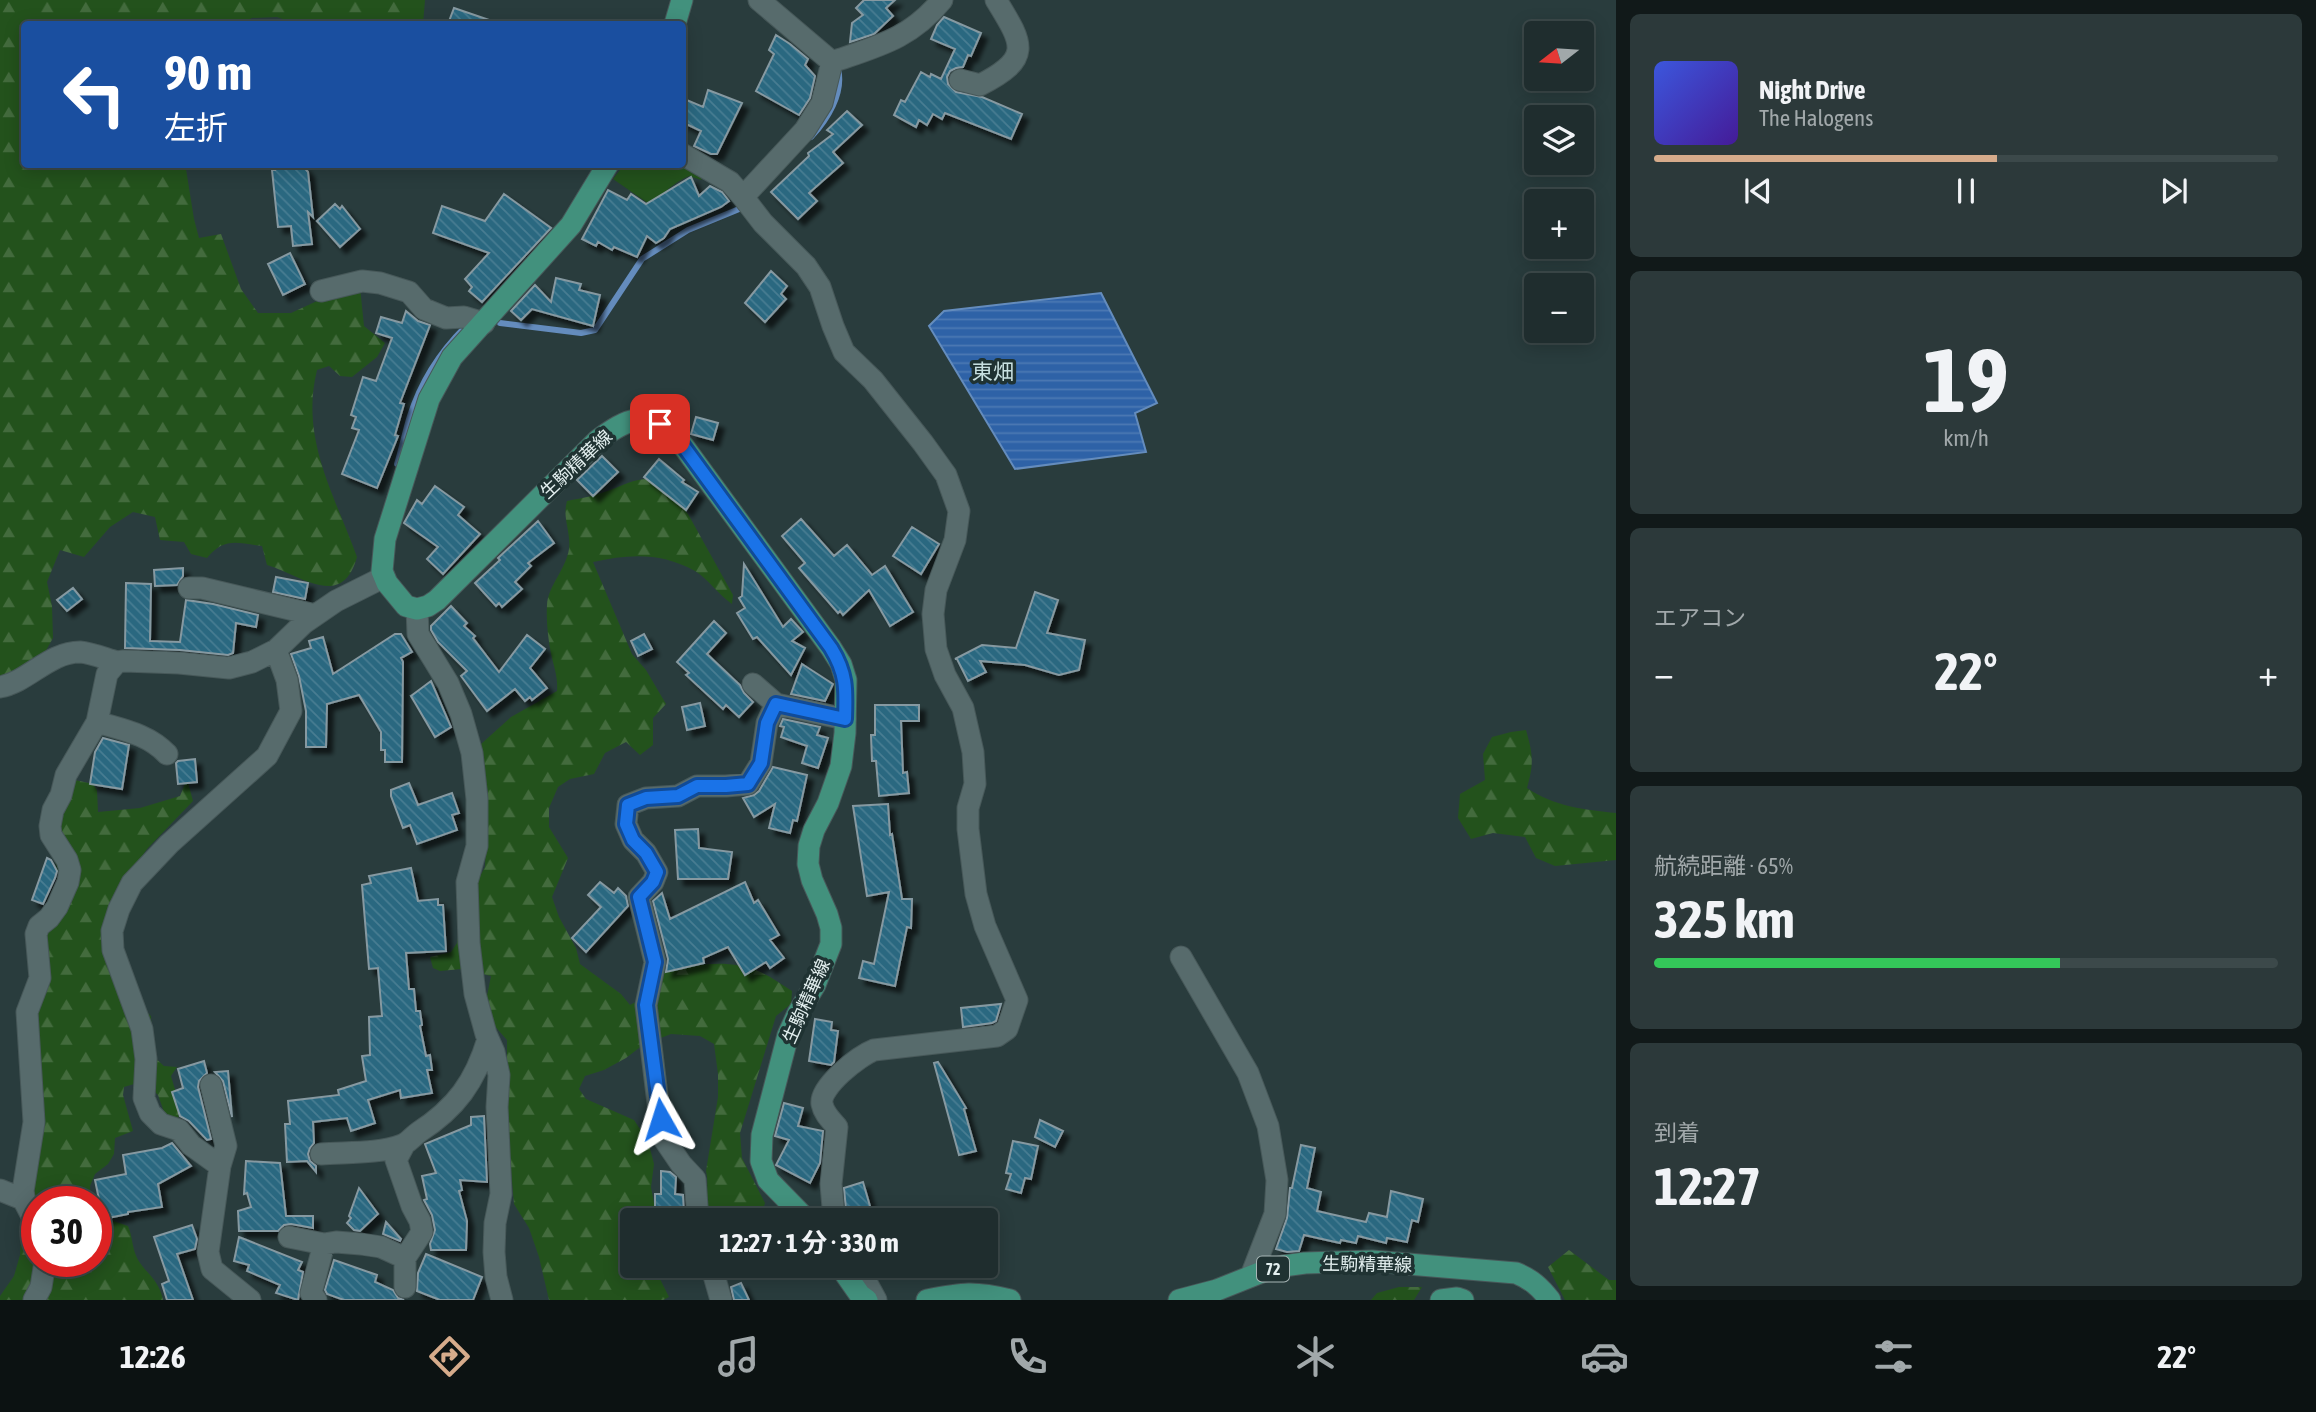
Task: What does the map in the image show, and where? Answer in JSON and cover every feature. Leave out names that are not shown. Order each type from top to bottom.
[{"type":"main road","points":[[676,21],[682,0]]},
{"type":"main road","points":[[417,609],[406,606],[398,598],[382,571],[385,539],[429,399],[452,358],[571,225],[606,168]]},
{"type":"main road","name":"生駒精華線","points":[[417,609],[437,600],[598,440],[629,420],[648,420],[660,424],[676,436],[831,648],[841,664],[846,680],[841,766],[828,803],[814,830],[809,846],[808,864],[827,914],[831,928],[831,944],[815,985],[788,1035],[762,1135],[761,1161],[768,1180],[795,1208]]},
{"type":"main road","name":"生駒精華線","points":[[1179,1300],[1217,1290],[1283,1266],[1372,1261],[1501,1270],[1528,1278],[1550,1300]]},
{"type":"main road","points":[[848,1278],[867,1300]]},
{"type":"main road","points":[[927,1300],[980,1293],[1010,1300]]},
{"type":"main road","points":[[1441,1300],[1463,1300]]},
{"type":"street","points":[[759,0],[832,62]]},
{"type":"street","points":[[832,62],[899,38],[926,19],[942,0]]},
{"type":"street","points":[[996,0],[1009,0]]},
{"type":"street","points":[[960,79],[980,85],[1001,74],[1017,58],[1020,45],[1015,31],[996,0]]},
{"type":"street","points":[[743,197],[805,130],[822,103],[832,62]]},
{"type":"street","points":[[686,156],[730,182],[763,223],[806,266],[820,287],[844,352],[881,390],[923,443],[946,475],[960,511],[956,540],[936,590],[933,614],[936,649],[945,675],[963,708],[973,752],[975,784],[968,807],[968,829],[976,894],[985,926],[1017,1000],[1007,1029],[997,1035],[874,1050],[862,1055],[825,1089],[821,1102],[826,1114],[837,1127],[831,1184],[833,1208]]},
{"type":"street","points":[[321,291],[362,281],[380,283],[409,292],[424,309],[446,318],[464,317],[484,323]]},
{"type":"street","points":[[0,687],[13,684],[67,654],[81,652],[117,662],[178,663],[229,668],[252,662],[276,650],[304,623],[336,601],[384,577]]},
{"type":"street","points":[[189,588],[202,588],[315,615]]},
{"type":"street","points":[[417,609],[418,634],[448,683],[461,714],[472,753],[477,799],[477,846],[467,882],[469,943],[475,994],[499,1075],[501,1194],[495,1223],[494,1252],[496,1277],[502,1300]]},
{"type":"street","points":[[220,1167],[191,1145],[179,1130],[161,1124],[150,1113],[144,1098],[146,1059],[142,1029],[113,950],[112,931],[132,883],[169,844],[267,756],[291,711],[287,680],[276,650]]},
{"type":"street","points":[[24,1186],[34,1122],[27,1012],[40,978],[36,934],[39,926],[57,907],[70,870],[67,860],[51,835],[50,826],[66,775],[97,722],[107,674],[117,662]]},
{"type":"street","points":[[753,684],[776,704],[845,719]]},
{"type":"street","points":[[697,1208],[695,1180],[662,1136],[646,1005],[655,962],[639,897],[653,882],[657,872],[646,853],[633,840],[626,824],[628,805],[646,798],[678,796],[697,786],[748,784],[761,763],[767,723],[776,704]]},
{"type":"street","points":[[97,722],[142,735],[167,754]]},
{"type":"street","points":[[1181,957],[1248,1073],[1268,1126],[1277,1180],[1275,1214],[1251,1276]]},
{"type":"street","points":[[405,1287],[405,1258],[422,1232],[396,1160],[404,1145],[450,1108],[480,1067],[488,1039]]},
{"type":"street","points":[[211,1085],[226,1146],[220,1167],[208,1252],[212,1269],[250,1300]]},
{"type":"street","points":[[320,1154],[404,1145]]},
{"type":"street","points":[[0,1190],[21,1199]]},
{"type":"street","points":[[289,1237],[324,1244],[361,1244],[381,1248],[405,1258]]},
{"type":"street","points":[[316,1300],[311,1293],[324,1244]]},
{"type":"street","points":[[34,1300],[43,1277]]},
{"type":"street","points":[[715,1278],[721,1300]]},
{"type":"street","points":[[864,1278],[876,1300]]},
{"type":"green space","points":[[0,0],[425,0],[423,21],[288,21],[277,17],[251,18],[250,21],[21,21],[21,168],[187,168],[199,238],[221,234],[241,289],[258,313],[291,313],[330,295],[360,287],[364,326],[385,343],[377,357],[352,377],[340,376],[329,366],[317,370],[313,395],[316,443],[357,557],[350,573],[341,582],[331,586],[319,585],[267,565],[262,546],[232,543],[213,551],[207,558],[191,554],[184,542],[160,540],[155,517],[133,512],[110,527],[84,557],[60,550],[47,582],[52,606],[53,638],[44,654],[0,690]]},
{"type":"green space","points":[[686,165],[706,172],[701,180],[689,176],[678,182],[652,206],[613,179],[622,168],[686,168]]},
{"type":"green space","points":[[646,479],[674,498],[688,514],[733,595],[732,604],[700,574],[670,560],[632,556],[593,562],[632,654],[646,670],[666,704],[653,718],[653,745],[640,755],[626,742],[605,753],[594,774],[570,779],[558,787],[549,808],[549,827],[568,858],[552,897],[559,917],[576,948],[580,964],[621,994],[630,1005],[649,995],[654,974],[719,964],[733,964],[767,975],[792,991],[791,1004],[776,1016],[740,1133],[742,1158],[765,1203],[763,1208],[707,1208],[706,1171],[718,1097],[714,1044],[700,1036],[671,1034],[643,1045],[604,1070],[585,1076],[579,1089],[586,1099],[634,1120],[648,1141],[654,1164],[651,1187],[655,1208],[620,1208],[620,1278],[660,1278],[669,1297],[663,1300],[549,1300],[529,1228],[514,1204],[507,1123],[507,1040],[492,1023],[485,1006],[491,976],[462,969],[440,971],[433,968],[430,957],[451,952],[457,943],[463,908],[485,867],[488,794],[481,744],[511,717],[557,691],[548,636],[547,605],[550,591],[569,549],[565,513],[567,501],[596,495]]},
{"type":"green space","points":[[1526,730],[1532,759],[1527,788],[1558,803],[1616,813],[1616,860],[1555,866],[1536,858],[1525,837],[1493,833],[1471,839],[1458,818],[1460,794],[1485,780],[1483,754],[1492,737]]},
{"type":"green space","points":[[66,778],[93,784],[97,790],[98,812],[140,808],[180,796],[187,779],[193,801],[147,849],[118,891],[106,930],[123,1009],[140,1005],[151,1016],[153,1056],[164,1066],[177,1067],[171,1076],[179,1103],[178,1127],[168,1123],[158,1095],[144,1081],[124,1087],[123,1095],[133,1131],[115,1138],[114,1154],[108,1164],[95,1174],[90,1186],[24,1186],[37,936],[62,892],[55,861]]},
{"type":"green space","points":[[112,1220],[128,1226],[138,1259],[158,1285],[163,1300],[0,1300],[14,1276],[20,1255],[21,1236],[21,1277],[112,1277]]},
{"type":"green space","points":[[1569,1250],[1609,1280],[1616,1280],[1616,1300],[1565,1300],[1548,1267]]},
{"type":"green space","points":[[1399,1287],[1422,1287],[1414,1300],[1371,1300],[1377,1293]]},
{"type":"water","points":[[1101,293],[1157,403],[1135,413],[1146,452],[1015,469],[929,326],[944,311]]},
{"type":"building","points":[[864,0],[895,0],[886,8],[893,16],[874,34],[850,42],[852,23],[863,15],[856,8]]},
{"type":"building","points":[[454,8],[492,21],[449,21]]},
{"type":"building","points":[[944,17],[981,33],[963,67],[950,71],[948,84],[956,92],[982,97],[1022,114],[1011,139],[945,113],[942,119],[933,114],[927,125],[919,120],[916,127],[894,115],[901,100],[905,102],[921,72],[941,79],[955,49],[931,39]]},
{"type":"building","points":[[776,35],[808,59],[805,65],[815,76],[810,98],[799,115],[756,91],[774,54],[769,50]]},
{"type":"building","points":[[708,90],[742,103],[717,154],[694,146],[701,131],[686,124],[686,100],[703,107]]},
{"type":"building","points":[[847,111],[862,125],[833,152],[843,163],[809,193],[817,201],[798,219],[771,192],[809,156],[808,153],[833,134],[827,130]]},
{"type":"building","points":[[305,168],[308,172],[313,217],[308,212],[312,244],[293,246],[291,226],[278,227],[272,170]]},
{"type":"building","points":[[691,177],[699,196],[710,186],[722,192],[729,201],[670,229],[664,238],[656,243],[647,236],[637,257],[614,247],[612,250],[598,242],[596,246],[582,239],[608,190],[627,200],[631,194],[646,204]]},
{"type":"building","points":[[504,194],[551,228],[482,302],[469,291],[472,287],[465,279],[489,253],[433,233],[442,206],[485,221]]},
{"type":"building","points":[[335,204],[340,209],[342,206],[360,229],[340,247],[317,221]]},
{"type":"building","points":[[290,253],[305,284],[283,295],[268,264]]},
{"type":"building","points":[[771,271],[787,286],[781,294],[786,299],[765,322],[745,303]]},
{"type":"building","points":[[556,278],[581,284],[579,290],[600,295],[593,326],[532,309],[521,320],[511,311],[535,285],[551,302]]},
{"type":"building","points":[[406,311],[418,321],[430,325],[400,403],[404,404],[395,435],[398,436],[377,488],[342,474],[359,430],[352,428],[356,417],[351,415],[363,377],[376,381],[392,338],[376,333],[381,317],[402,323]]},
{"type":"building","points":[[696,417],[718,423],[713,440],[691,434]]},
{"type":"building","points":[[602,456],[618,472],[593,496],[577,480]]},
{"type":"building","points":[[659,459],[684,480],[682,482],[698,492],[686,510],[644,477]]},
{"type":"building","points":[[435,486],[464,507],[458,515],[480,534],[443,574],[427,559],[438,547],[404,523],[417,500],[422,504]]},
{"type":"building","points":[[801,519],[834,556],[847,545],[872,575],[885,566],[913,612],[890,626],[869,590],[843,615],[840,611],[838,613],[799,568],[805,563],[782,536]]},
{"type":"building","points":[[538,521],[554,543],[528,563],[531,566],[515,582],[522,589],[502,607],[499,603],[496,606],[475,583]]},
{"type":"building","points":[[912,527],[939,544],[921,574],[893,556]]},
{"type":"building","points":[[744,564],[783,627],[791,619],[803,632],[792,641],[805,648],[791,675],[757,637],[753,639],[737,613],[745,608],[739,598],[742,596]]},
{"type":"building","points":[[183,568],[183,576],[177,585],[155,586],[154,570]]},
{"type":"building","points":[[276,577],[308,583],[305,599],[273,592]]},
{"type":"building","points":[[126,583],[151,584],[150,641],[180,642],[186,600],[258,615],[256,627],[236,623],[233,653],[228,655],[125,648]]},
{"type":"building","points":[[73,588],[82,599],[67,611],[57,600]]},
{"type":"building","points":[[1035,592],[1058,600],[1047,633],[1085,640],[1079,670],[1059,675],[1025,665],[980,661],[986,672],[968,681],[955,659],[982,645],[1016,648]]},
{"type":"building","points":[[451,606],[467,623],[464,626],[475,636],[473,638],[499,672],[527,635],[545,649],[530,668],[547,688],[532,700],[530,697],[525,701],[515,689],[487,711],[461,676],[467,671],[438,642],[431,630],[431,626]]},
{"type":"building","points":[[714,621],[726,633],[707,654],[740,685],[753,702],[739,717],[726,705],[723,709],[686,675],[689,673],[677,662]]},
{"type":"building","points":[[395,634],[401,634],[412,652],[401,658],[402,762],[385,762],[385,750],[381,750],[381,732],[359,695],[327,704],[326,747],[306,747],[306,711],[299,676],[291,654],[311,648],[309,641],[323,637],[333,674]]},
{"type":"building","points":[[644,634],[652,649],[638,656],[631,641]]},
{"type":"building","points":[[802,664],[833,684],[825,701],[791,694]]},
{"type":"building","points":[[431,681],[451,727],[435,737],[411,696]]},
{"type":"building","points":[[700,703],[705,726],[687,730],[682,707]]},
{"type":"building","points":[[875,705],[919,705],[919,721],[901,721],[903,773],[907,772],[909,793],[879,796],[876,761],[872,761],[871,735],[875,735]]},
{"type":"building","points":[[783,719],[820,727],[817,735],[828,738],[818,768],[802,763],[807,746],[781,737],[784,727],[780,726]]},
{"type":"building","points":[[103,738],[129,745],[122,789],[90,784],[95,752]]},
{"type":"building","points":[[195,759],[197,782],[178,784],[176,763]]},
{"type":"building","points":[[773,767],[807,775],[797,821],[793,820],[790,833],[769,828],[775,804],[754,817],[743,798],[759,791]]},
{"type":"building","points":[[409,783],[418,805],[452,793],[459,813],[452,815],[457,830],[417,844],[410,825],[403,828],[391,796],[391,790]]},
{"type":"building","points":[[888,804],[890,835],[892,834],[902,899],[912,899],[911,928],[907,927],[895,986],[859,978],[863,961],[874,964],[889,892],[867,896],[853,806]]},
{"type":"building","points":[[698,829],[699,848],[732,852],[728,879],[678,879],[675,830]]},
{"type":"building","points":[[47,858],[57,871],[43,904],[32,900]]},
{"type":"building","points":[[411,868],[418,901],[438,899],[438,905],[443,905],[446,951],[406,953],[409,989],[414,989],[426,1056],[430,1055],[432,1070],[427,1070],[432,1093],[401,1098],[400,1090],[368,1100],[375,1123],[351,1131],[347,1118],[313,1122],[314,1143],[308,1154],[310,1161],[316,1166],[316,1172],[307,1161],[287,1162],[285,1124],[290,1124],[288,1101],[339,1095],[338,1090],[366,1081],[362,1056],[370,1055],[369,1017],[382,1016],[378,968],[369,969],[362,885],[371,883],[369,876]]},
{"type":"building","points":[[600,882],[614,893],[618,888],[626,896],[628,906],[586,952],[572,938],[601,907],[588,895]]},
{"type":"building","points":[[745,882],[754,903],[758,900],[779,935],[770,940],[784,958],[770,968],[766,962],[745,975],[728,947],[703,958],[704,963],[666,972],[668,959],[653,901],[662,893],[670,919]]},
{"type":"building","points":[[1001,1004],[996,1021],[963,1027],[961,1008]]},
{"type":"building","points":[[815,1019],[832,1022],[831,1030],[838,1031],[834,1062],[831,1065],[809,1061]]},
{"type":"building","points":[[204,1061],[207,1073],[199,1081],[198,1087],[211,1139],[207,1140],[189,1121],[180,1116],[172,1092],[183,1088],[178,1069]]},
{"type":"building","points":[[938,1062],[966,1108],[964,1109],[976,1151],[959,1155],[934,1063]]},
{"type":"building","points":[[228,1071],[232,1117],[223,1081],[215,1072]]},
{"type":"building","points":[[784,1103],[803,1108],[798,1126],[823,1131],[820,1163],[810,1183],[776,1165],[789,1140],[775,1136]]},
{"type":"building","points":[[484,1116],[487,1182],[460,1180],[462,1190],[459,1191],[467,1221],[466,1250],[431,1250],[430,1244],[435,1230],[432,1215],[424,1200],[427,1199],[422,1176],[436,1173],[425,1144],[471,1125],[471,1117]]},
{"type":"building","points":[[1040,1120],[1063,1131],[1055,1147],[1035,1137]]},
{"type":"building","points":[[1013,1141],[1038,1146],[1031,1179],[1025,1178],[1021,1193],[1006,1189],[1011,1174],[1006,1173]]},
{"type":"building","points":[[172,1143],[191,1166],[158,1184],[162,1207],[112,1217],[112,1186],[96,1186],[95,1180],[126,1174],[123,1155],[162,1148]]},
{"type":"building","points":[[1301,1145],[1315,1148],[1307,1188],[1321,1192],[1317,1211],[1366,1222],[1369,1213],[1387,1217],[1391,1191],[1423,1199],[1418,1222],[1412,1220],[1407,1242],[1387,1238],[1386,1243],[1358,1236],[1356,1243],[1341,1240],[1340,1243],[1304,1235],[1299,1251],[1276,1249],[1287,1218],[1290,1188]]},
{"type":"building","points":[[246,1161],[280,1163],[286,1216],[313,1216],[313,1228],[291,1224],[284,1225],[278,1231],[239,1231],[238,1211],[251,1207],[247,1193],[244,1194]]},
{"type":"building","points":[[661,1171],[670,1172],[676,1177],[675,1194],[683,1195],[684,1208],[655,1208],[655,1194],[661,1194]]},
{"type":"building","points":[[863,1182],[871,1208],[846,1208],[844,1188]]},
{"type":"building","points":[[359,1188],[378,1214],[360,1231],[354,1230],[347,1223],[351,1218],[349,1216]]},
{"type":"building","points":[[386,1222],[401,1239],[400,1241],[383,1234]]},
{"type":"building","points":[[192,1225],[197,1239],[195,1249],[177,1254],[193,1300],[167,1300],[162,1284],[169,1281],[154,1237]]},
{"type":"building","points":[[239,1237],[302,1262],[298,1270],[303,1272],[298,1300],[276,1293],[280,1285],[247,1271],[249,1265],[234,1261]]},
{"type":"building","points":[[426,1254],[482,1277],[473,1300],[440,1300],[417,1291],[418,1273]]},
{"type":"building","points":[[334,1260],[377,1275],[375,1282],[393,1290],[398,1298],[404,1300],[344,1300],[327,1294],[325,1290]]},
{"type":"building","points":[[741,1283],[749,1300],[734,1300],[731,1287]]},
{"type":"waterway","points":[[811,137],[833,106],[839,87],[838,69]]},
{"type":"waterway","points":[[500,323],[581,333],[595,330],[642,259],[688,230],[744,207]]},
{"type":"waterway","points":[[397,464],[410,416],[425,379],[439,357],[465,327]]},
{"type":"district","name":"東畑","points":[[993,371]]},
{"type":"route","points":[[660,424],[676,436],[831,648],[841,664],[846,680],[845,719],[776,704],[767,723],[761,763],[748,784],[697,786],[678,796],[646,798],[628,805],[626,824],[633,840],[646,853],[657,872],[653,882],[639,897],[655,962],[646,1005],[661,1119]]}]
